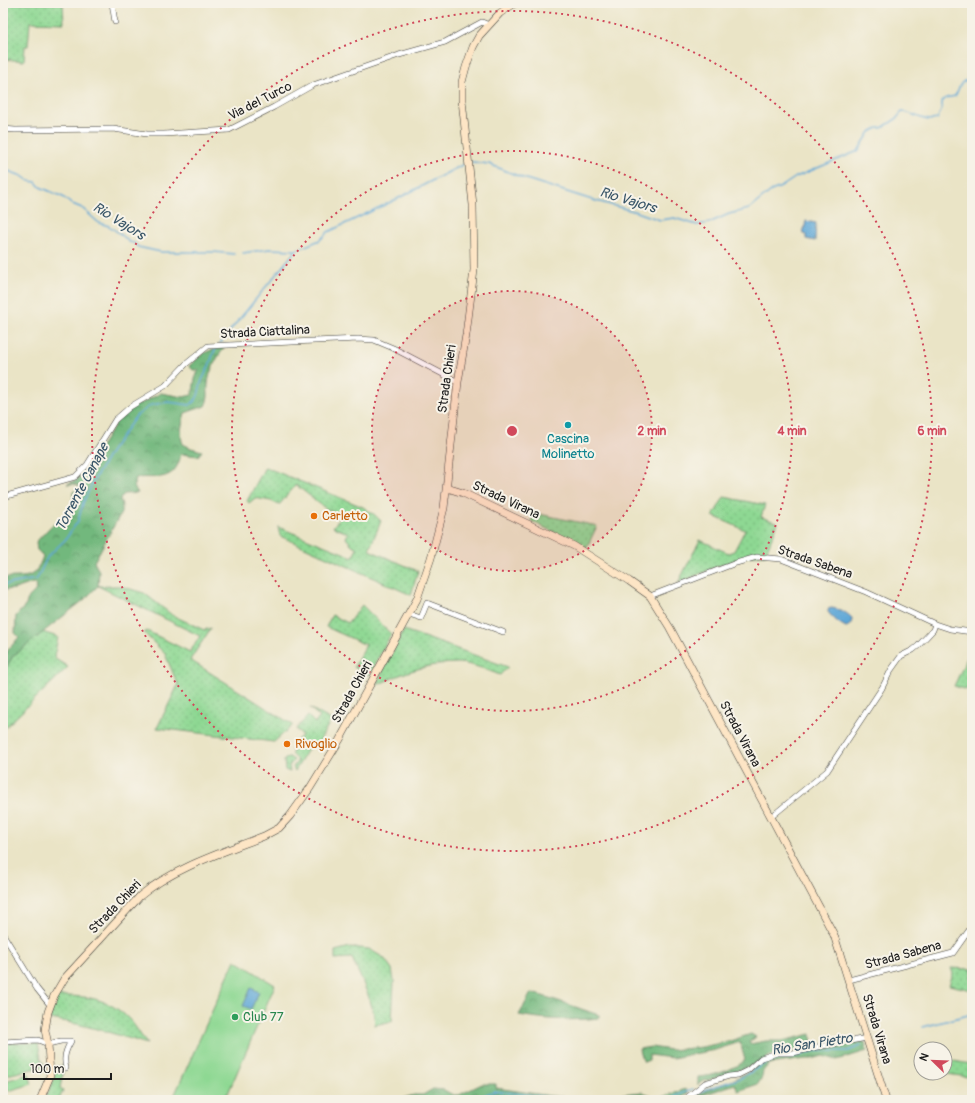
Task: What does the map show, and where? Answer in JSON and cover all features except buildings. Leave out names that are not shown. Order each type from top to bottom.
[{"type":"main road","name":"Strada Chieri","points":[[40,1100],[50,1076],[48,1044],[45,1030],[46,1020],[50,1005],[64,979],[140,896],[153,885],[169,875],[264,836],[279,828],[285,822],[310,788],[339,741],[417,599],[431,558],[444,508],[458,382],[466,335],[474,270],[473,205],[462,100],[462,82],[473,47],[479,36],[500,13],[515,3]]},
{"type":"main road","name":"Strada Virana","points":[[447,488],[463,493],[574,546],[650,596],[670,628],[834,935],[886,1100]]},
{"type":"main road","points":[[948,1100],[971,1100]]},
{"type":"street","points":[[112,3],[115,22]]},
{"type":"street","name":"Via del Turco","points":[[3,129],[113,129],[147,134],[229,130],[274,108],[313,85],[400,55],[445,42],[482,22],[489,25]]},
{"type":"street","name":"Strada Ciattalina","points":[[3,497],[75,477],[87,465],[115,420],[130,407],[165,386],[186,364],[208,346],[358,339],[374,340],[393,348],[458,382]]},
{"type":"street","name":"Strada Sabena","points":[[650,596],[736,563],[757,557],[781,559],[866,592],[936,624],[950,629],[972,632]]},
{"type":"street","points":[[409,614],[421,618],[427,603],[503,632]]},
{"type":"street","points":[[771,818],[826,771],[882,688],[891,670],[901,656],[918,646],[933,630],[936,624]]},
{"type":"street","name":"Strada Sabena","points":[[849,980],[953,953],[972,926]]},
{"type":"street","points":[[3,934],[37,989],[50,1005]]},
{"type":"street","points":[[684,1100],[705,1082],[738,1075],[748,1070],[761,1058],[777,1053],[793,1053],[867,1038]]},
{"type":"street","points":[[3,1042],[38,1040],[48,1044],[61,1041],[71,1041],[63,1060],[66,1068]]},
{"type":"green space","points":[[3,3],[63,3],[64,23],[30,22],[28,46],[25,46],[24,61],[3,59]]},
{"type":"green space","points":[[224,348],[211,370],[208,384],[208,397],[205,406],[185,413],[182,425],[181,436],[183,444],[202,451],[198,456],[181,454],[178,465],[174,471],[169,474],[159,477],[136,478],[134,487],[138,493],[124,494],[120,499],[122,505],[121,513],[94,562],[99,571],[98,586],[85,599],[13,656],[3,673],[3,656],[19,637],[15,633],[16,616],[26,605],[28,598],[35,591],[37,585],[33,583],[15,589],[3,590],[3,578],[28,576],[32,574],[40,565],[43,556],[37,550],[36,542],[51,526],[71,513],[73,507],[73,492],[78,489],[79,486],[75,484],[67,484],[76,480],[89,466],[117,421],[132,408],[161,393],[183,397],[192,395],[199,370],[193,370],[189,366],[204,353]]},
{"type":"green space","points":[[265,467],[363,507],[375,515],[381,521],[369,550],[418,571],[411,595],[280,536],[278,527],[353,557],[357,548],[346,538],[348,533],[333,527],[339,519],[333,512],[325,508],[296,485],[279,505],[271,501],[255,498],[249,503],[247,501]]},
{"type":"green space","points":[[724,497],[765,505],[761,517],[778,523],[765,555],[732,561],[678,583],[700,540],[728,553],[734,551],[745,530],[713,516]]},
{"type":"green space","points":[[534,513],[597,526],[586,549],[531,521]]},
{"type":"green space","points":[[98,586],[120,586],[144,593],[172,615],[204,630],[211,628],[190,660],[293,725],[274,742],[157,728],[178,685],[165,654],[144,633],[147,631],[190,652],[200,636]]},
{"type":"green space","points":[[362,605],[391,634],[369,675],[354,667],[366,645],[326,627],[332,615],[348,623]]},
{"type":"green space","points":[[404,630],[508,667],[500,675],[469,665],[447,663],[405,673],[375,686]]},
{"type":"green space","points":[[42,632],[58,637],[54,658],[68,667],[3,730],[3,673],[13,656]]},
{"type":"green space","points":[[967,658],[972,659],[972,691],[954,686]]},
{"type":"green space","points":[[310,708],[331,720],[316,747],[314,748],[310,746],[295,771],[293,767],[297,760],[291,754],[293,752],[291,749],[299,742],[297,740],[302,736],[296,729],[308,716],[315,723],[320,717]]},
{"type":"green space","points":[[289,757],[294,760],[289,766],[290,772],[285,770],[284,760]]},
{"type":"green space","points":[[350,947],[369,949],[384,958],[392,969],[394,981],[392,1021],[375,1025],[370,1000],[352,958],[335,959],[335,951]]},
{"type":"green space","name":"Club 77","points":[[235,960],[275,985],[229,1091],[225,1096],[217,1100],[176,1100],[175,1094]]},
{"type":"green space","points":[[951,968],[972,969],[970,981],[972,981],[972,990],[949,985],[953,974]]},
{"type":"green space","points":[[531,993],[599,1015],[599,1018],[559,1020],[519,1015]]},
{"type":"green space","points":[[58,996],[87,997],[113,1006],[132,1022],[147,1044],[87,1026],[50,1019],[52,1008]]},
{"type":"green space","points":[[751,1034],[756,1037],[749,1042],[750,1044],[766,1041],[782,1041],[811,1034],[812,1045],[802,1050],[777,1052],[749,1067],[704,1081],[698,1085],[698,1077],[723,1072],[735,1067],[745,1060],[740,1042],[715,1050],[672,1058],[649,1055],[649,1060],[644,1062],[639,1049],[651,1047],[671,1050],[702,1047],[730,1041]]},
{"type":"green space","points":[[865,1042],[867,1051],[837,1060],[823,1056],[812,1059],[769,1064],[763,1071],[762,1077],[758,1084],[738,1091],[735,1084],[697,1097],[696,1095],[731,1081],[750,1071],[760,1061]]},
{"type":"green space","points":[[3,1043],[38,1043],[41,1059],[45,1066],[3,1076]]},
{"type":"green space","points":[[953,1061],[970,1064],[968,1077],[953,1075]]},
{"type":"green space","points":[[64,1066],[60,1088],[63,1090],[59,1100],[44,1100],[53,1080],[55,1071],[54,1067]]},
{"type":"green space","points":[[29,1074],[32,1084],[8,1091],[5,1081]]},
{"type":"green space","points":[[482,1084],[496,1084],[496,1088],[551,1096],[579,1098],[642,1092],[659,1098],[686,1089],[688,1093],[679,1100],[397,1100],[414,1095],[423,1095],[433,1089],[444,1090],[453,1095],[459,1095]]},
{"type":"water","points":[[806,221],[816,223],[815,241],[806,239],[806,235],[803,234]]},
{"type":"water","points":[[831,608],[845,612],[850,616],[852,618],[850,625],[846,627],[836,620],[828,612],[828,609]]},
{"type":"water","points":[[251,988],[259,992],[251,1009],[243,1006]]},
{"type":"waterway","name":"Rio Vajors","points":[[472,162],[489,164],[523,178],[660,220],[674,218],[697,225],[709,223],[729,214],[749,209],[771,191],[781,187],[796,177],[858,151],[870,132],[878,128],[882,128],[896,119],[902,112],[907,112],[922,119],[937,119],[942,109],[942,102],[946,98],[955,96],[962,82],[972,80]]},
{"type":"waterway","name":"Rio Vajors","points":[[243,253],[269,249],[296,250],[320,240],[328,232],[397,199],[466,163]]},
{"type":"waterway","name":"Rio Vajors","points":[[3,169],[22,176],[29,181],[36,182],[40,187],[63,197],[70,203],[82,208],[99,223],[109,226],[129,242],[134,243],[138,247],[161,252],[214,252],[234,254]]},
{"type":"waterway","name":"Torrente Canape","points":[[220,343],[296,250]]},
{"type":"waterway","name":"Torrente Canape","points":[[3,585],[37,579],[48,556],[65,540],[78,521],[83,503],[94,480],[111,451],[136,416],[151,405],[168,402],[190,405],[194,402],[198,396],[202,380],[216,348]]},
{"type":"waterway","name":"Rio San Pietro","points":[[923,1027],[972,1014]]},
{"type":"waterway","name":"Rio San Pietro","points":[[701,1091],[741,1078],[770,1060],[801,1055],[814,1051],[848,1051],[861,1046]]},
{"type":"waterway","name":"Rio San Pietro","points":[[583,1100],[626,1097],[634,1095],[651,1099],[667,1100],[693,1089]]},
{"type":"waterway","name":"Rio San Pietro","points":[[465,1100],[480,1097],[494,1091],[571,1100]]},
{"type":"place","name":"Cascina Molinetto","points":[[568,425]]},
{"type":"place","name":"Carletto","points":[[314,516]]},
{"type":"place","name":"Rivoglio","points":[[287,744]]},
{"type":"place","name":"Club 77","points":[[235,1017]]}]
